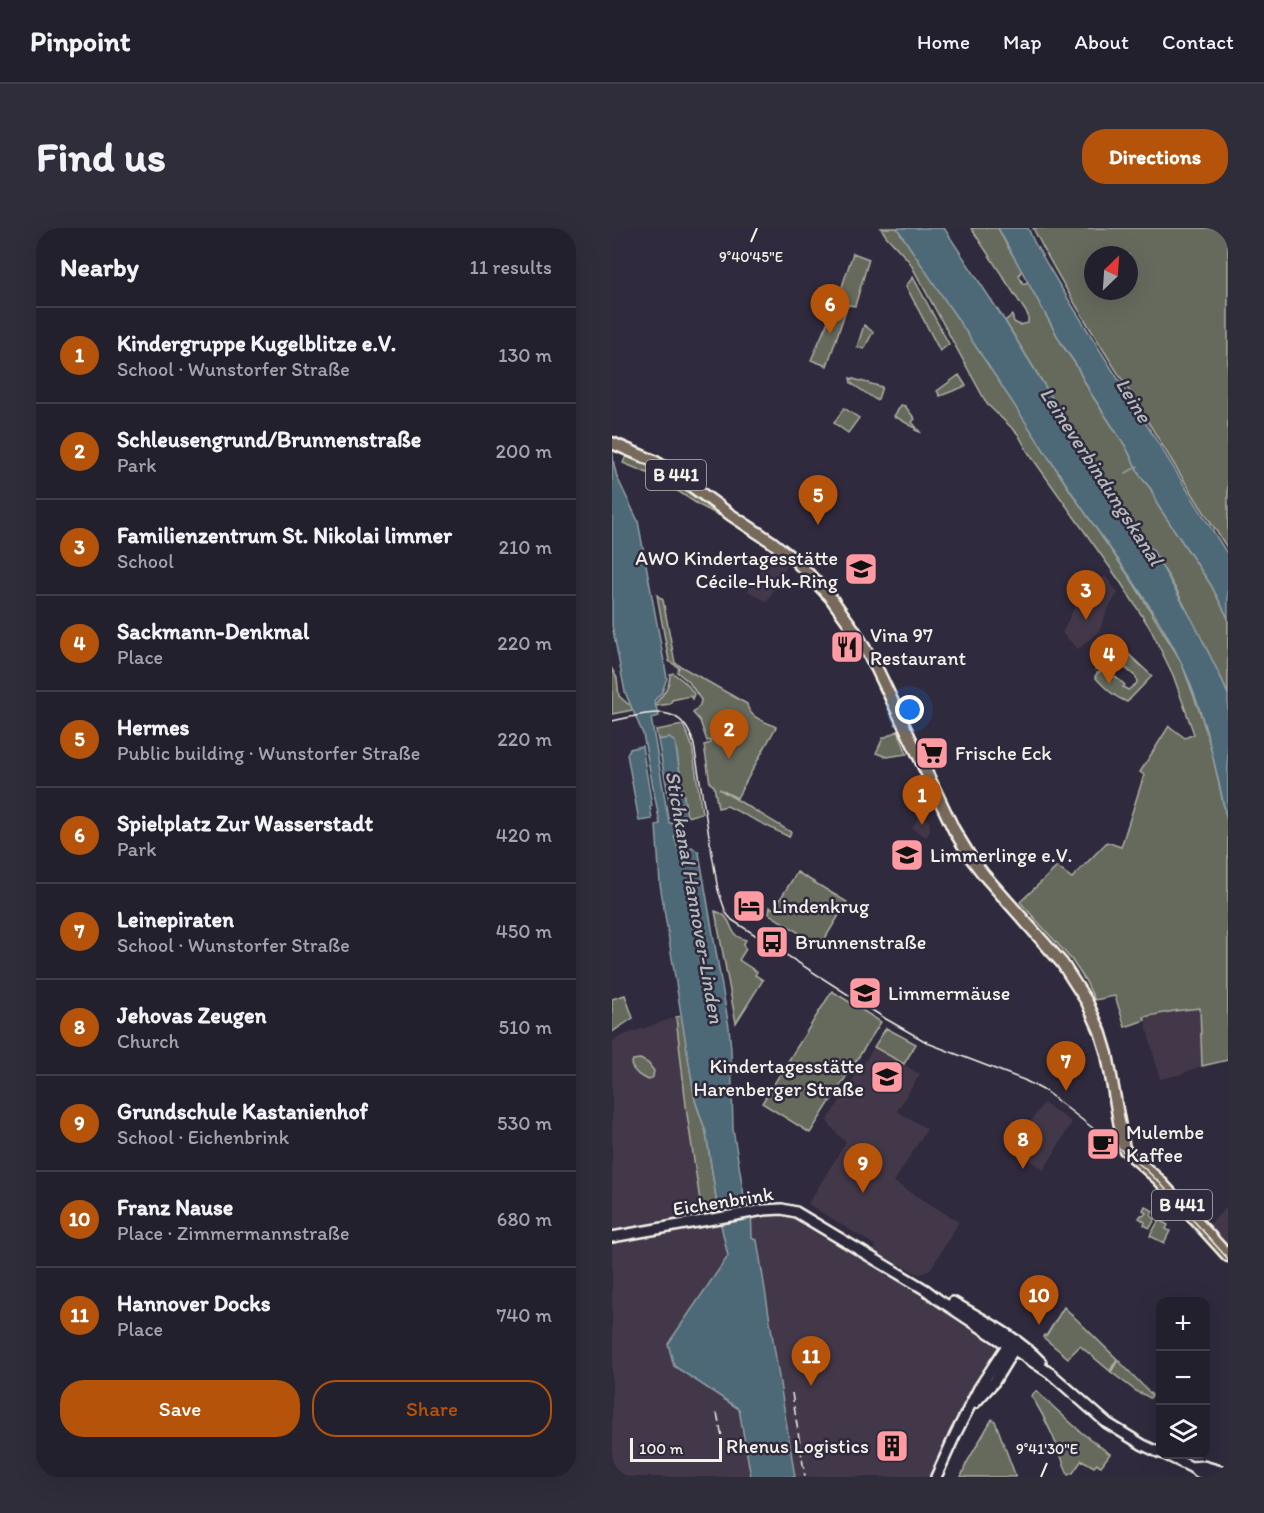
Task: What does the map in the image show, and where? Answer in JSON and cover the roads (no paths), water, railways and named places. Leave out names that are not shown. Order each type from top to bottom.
[{"type":"main road","name":"B 441","points":[[614,444],[672,472],[772,542],[797,562],[831,598],[854,630],[877,669],[954,830],[971,858],[1062,963],[1087,1002],[1107,1054],[1124,1149],[1158,1179],[1228,1256]]},
{"type":"main road","name":"Eichenbrink","points":[[612,1237],[754,1212],[782,1209],[796,1212],[926,1290],[942,1296],[1013,1345],[1027,1348],[1050,1373],[1107,1423],[1156,1451]]},
{"type":"main road","points":[[936,1477],[979,1388],[993,1365],[1013,1345]]},
{"type":"main road","name":"Eichenbrink","points":[[1173,1459],[1191,1467]]},
{"type":"main road","points":[[1191,1467],[1203,1466],[1228,1473]]},
{"type":"main road","points":[[1191,1467],[1212,1477]]},
{"type":"water","points":[[897,228],[944,228],[1005,321],[1091,462],[1153,551],[1194,623],[1228,695],[1228,825],[1203,720],[1189,680],[1169,638],[1143,595],[1072,493]]},
{"type":"water","points":[[998,228],[1028,228],[1060,286],[1228,555],[1228,618],[1211,585],[1157,504],[1151,489],[1141,477],[1126,447],[1090,392]]},
{"type":"water","name":"Stichkanal Hannover-Linden","points":[[612,444],[617,477],[638,521],[667,678],[662,692],[654,701],[659,716],[651,718],[669,823],[672,823],[678,832],[674,837],[679,851],[692,847],[699,853],[729,1027],[733,1129],[745,1202],[751,1206],[752,1237],[757,1240],[795,1477],[751,1477],[739,1409],[674,1366],[668,1344],[728,1256],[721,1225],[714,1212],[717,1204],[706,1132],[695,1100],[660,884],[656,825],[660,824],[643,734],[625,692],[612,625]]},
{"type":"water","points":[[669,738],[675,742],[687,817],[674,820],[658,740]]},
{"type":"water","points":[[642,746],[652,819],[639,821],[627,754],[630,749]]},
{"type":"waterway","name":"Leineverbindungskanal","points":[[1126,473],[1138,466]]},
{"type":"tram line","points":[[612,721],[638,715],[662,713],[672,715],[689,730],[694,745],[718,890],[726,913],[732,920],[886,1019],[930,1044],[1024,1080],[1045,1091],[1143,1167],[1228,1259]]},
{"type":"railway","points":[[792,1393],[805,1477]]},
{"type":"railway","points":[[717,1413],[722,1437]]},
{"type":"place","name":"Spielplatz Zur Wasserstadt","points":[[830,334]]},
{"type":"place","name":"Hermes","points":[[818,525]]},
{"type":"place","name":"AWO Kindertagesstätte Cécile-Huk-Ring","points":[[861,569]]},
{"type":"place","name":"Familienzentrum St. Nikolai limmer","points":[[1086,620]]},
{"type":"place","name":"Vina 97 Restaurant","points":[[847,647]]},
{"type":"place","name":"Sackmann-Denkmal","points":[[1109,684]]},
{"type":"place","name":"Frische Eck","points":[[932,753]]},
{"type":"place","name":"Schleusengrund/Brunnenstraße","points":[[729,759]]},
{"type":"place","name":"Kindergruppe Kugelblitze e.V.","points":[[922,825]]},
{"type":"place","name":"Limmerlinge e.V.","points":[[907,855]]},
{"type":"place","name":"Lindenkrug","points":[[749,906]]},
{"type":"place","name":"Brunnenstraße","points":[[772,942]]},
{"type":"place","name":"Limmermäuse","points":[[865,993]]},
{"type":"place","name":"Kindertagesstätte Harenberger Straße","points":[[887,1077]]},
{"type":"place","name":"Leinepiraten","points":[[1066,1091]]},
{"type":"place","name":"Mulembe Kaffee","points":[[1103,1144]]},
{"type":"place","name":"Jehovas Zeugen","points":[[1023,1169]]},
{"type":"place","name":"Grundschule Kastanienhof","points":[[863,1193]]},
{"type":"place","name":"Franz Nause","points":[[1039,1325]]},
{"type":"place","name":"Hannover Docks","points":[[811,1386]]},
{"type":"place","name":"Rhenus Logistics","points":[[892,1446]]},
{"type":"water label","name":"Leine","points":[[1134,400]]}]
